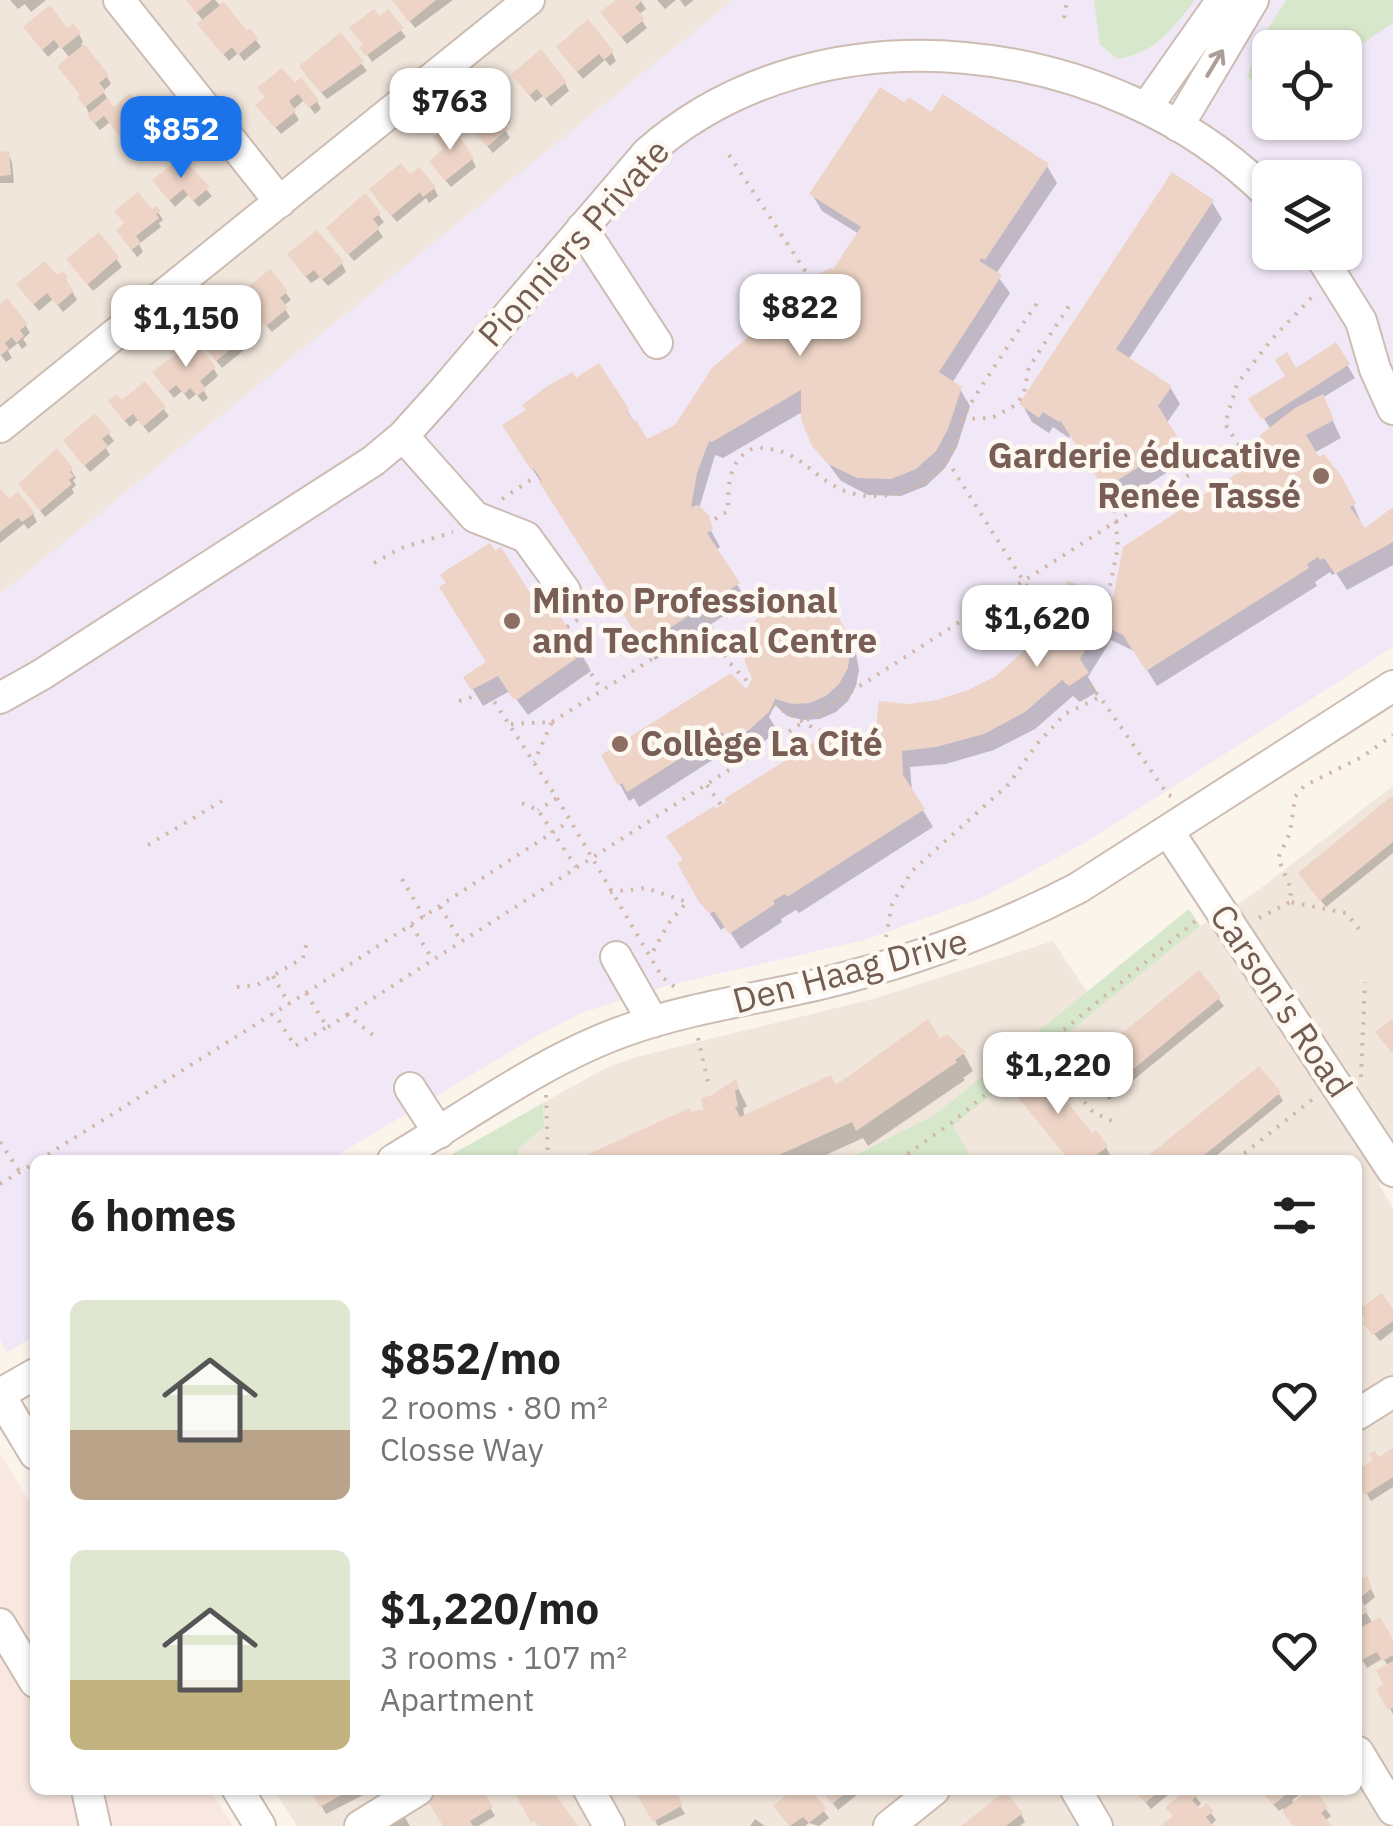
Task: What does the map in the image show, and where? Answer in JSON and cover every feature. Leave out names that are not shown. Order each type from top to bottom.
[{"type":"street","points":[[118,0],[280,202]]},
{"type":"street","points":[[0,427],[528,0]]},
{"type":"street","points":[[1146,108],[1222,0]]},
{"type":"street","points":[[1178,126],[1253,0]]},
{"type":"street","name":"Pionniers Private","points":[[0,698],[302,509],[403,436],[647,153],[688,121],[754,86],[814,68],[908,56],[973,58],[1059,74],[1146,108],[1231,160],[1252,179]]},
{"type":"street","points":[[582,228],[657,343]]},
{"type":"street","points":[[1329,270],[1362,322],[1375,369],[1393,408]]},
{"type":"street","points":[[403,436],[475,517],[526,537],[565,591]]},
{"type":"street","name":"Den Haag Drive","points":[[402,1155],[601,1040],[652,1022],[886,967],[969,940],[1030,913],[1168,832],[1393,686]]},
{"type":"street","name":"Carson's Road","points":[[1168,832],[1347,1080],[1393,1170]]},
{"type":"street","points":[[616,957],[652,1022]]},
{"type":"street","points":[[410,1088],[439,1133]]},
{"type":"street","points":[[30,1377],[0,1395],[30,1446]]},
{"type":"street","points":[[1362,1411],[1393,1392]]},
{"type":"street","points":[[0,1624],[19,1674]]},
{"type":"street","points":[[1362,1759],[1393,1810]]},
{"type":"street","points":[[88,1795],[95,1826]]},
{"type":"street","points":[[241,1795],[260,1826]]},
{"type":"street","points":[[360,1826],[410,1795]]},
{"type":"street","points":[[592,1795],[609,1826]]},
{"type":"street","points":[[889,1826],[928,1795]]},
{"type":"street","points":[[1079,1795],[1097,1826]]},
{"type":"path","points":[[1064,18],[1067,0]]},
{"type":"path","points":[[729,156],[806,272],[763,298],[774,316]]},
{"type":"path","points":[[1252,467],[1225,424],[1237,384],[1320,288]]},
{"type":"path","points":[[716,519],[728,511],[729,484],[737,460],[754,448],[790,453],[848,492],[870,496],[911,489],[930,477],[946,460],[962,418],[1037,303]]},
{"type":"path","points":[[962,418],[992,418],[1016,405],[1024,392],[1029,368],[1070,306]]},
{"type":"path","points":[[274,1013],[295,1046],[1239,446]]},
{"type":"path","points":[[946,460],[1043,612]]},
{"type":"path","points":[[1108,596],[1118,546],[1112,484]]},
{"type":"path","points":[[567,627],[612,596]]},
{"type":"path","points":[[509,724],[552,722],[717,618],[707,604]]},
{"type":"path","points":[[700,608],[726,659],[749,684]]},
{"type":"path","points":[[580,656],[601,689]]},
{"type":"path","points":[[1081,678],[1100,697],[1168,795],[1184,800]]},
{"type":"path","points":[[459,701],[488,692],[558,798],[662,977],[685,991]]},
{"type":"path","points":[[886,967],[885,942],[892,904],[912,871],[1009,784],[1065,714],[1100,697]]},
{"type":"path","points":[[772,705],[817,730],[874,746]]},
{"type":"path","points":[[534,762],[552,722]]},
{"type":"path","points":[[1290,902],[1291,889],[1278,858],[1290,833],[1295,797],[1304,786],[1362,757],[1393,734]]},
{"type":"path","points":[[707,785],[721,806]]},
{"type":"path","points":[[538,810],[558,798]]},
{"type":"path","points":[[148,845],[222,801]]},
{"type":"path","points":[[522,803],[538,810],[576,868]]},
{"type":"path","points":[[47,1155],[290,1004],[570,821]]},
{"type":"path","points":[[402,879],[424,917]]},
{"type":"path","points":[[610,892],[646,888],[687,902],[668,924],[650,956]]},
{"type":"path","points":[[1258,918],[1290,902],[1346,913],[1359,928]]},
{"type":"path","points":[[440,906],[462,941]]},
{"type":"path","points":[[906,1155],[1201,916]]},
{"type":"path","points":[[411,926],[432,960]]},
{"type":"path","points":[[237,987],[257,985],[303,958],[308,938]]},
{"type":"path","points":[[273,976],[290,1004]]},
{"type":"path","points":[[1243,1155],[1347,1080],[1365,982]]},
{"type":"path","points":[[306,993],[326,1027]]},
{"type":"path","points":[[347,1015],[373,1034]]},
{"type":"path","points":[[705,1030],[697,1036],[709,1087]]},
{"type":"path","points":[[544,1070],[548,1155]]},
{"type":"path","points":[[1057,1070],[1093,1112],[1116,1124]]},
{"type":"path","points":[[0,1142],[20,1172]]},
{"type":"path","points":[[0,1184],[30,1166]]},
{"type":"shaded area","points":[[0,0],[741,0],[0,606]]},
{"type":"shaded area","name":"Collège La Cité","points":[[733,0],[1393,0],[1393,647],[1086,842],[984,897],[864,940],[662,987],[582,1013],[337,1155],[30,1155],[30,1339],[7,1352],[0,1340],[0,594]]},
{"type":"shaded area","points":[[1393,786],[1393,1187],[1378,1183],[1393,1208],[1393,1826],[297,1826],[277,1795],[1362,1795],[1362,1155],[928,1155],[924,1149],[1200,926],[1252,895]]},
{"type":"shaded area","points":[[1053,941],[1087,992],[944,1111],[867,1155],[518,1155],[519,1148],[544,1127],[543,1103],[604,1069],[632,1058],[873,999]]},
{"type":"shaded area","points":[[0,1454],[30,1502],[30,1795],[213,1795],[233,1826],[0,1826]]},
{"type":"green space","points":[[1094,0],[1195,0],[1153,45],[1118,59],[1100,45]]},
{"type":"green space","points":[[1286,0],[1393,0],[1393,23],[1362,44],[1362,30],[1267,30]]},
{"type":"green space","points":[[1189,909],[1200,926],[953,1126],[970,1155],[856,1155],[935,1115]]},
{"type":"green space","points":[[543,1103],[544,1127],[519,1148],[518,1155],[451,1155]]},
{"type":"building","points":[[186,0],[212,0],[196,13]]},
{"type":"building","points":[[392,0],[436,0],[409,22]]},
{"type":"building","points":[[616,0],[643,0],[635,7],[645,19],[621,38],[600,12]]},
{"type":"building","points":[[224,2],[247,31],[250,28],[258,38],[238,55],[232,47],[223,55],[197,24]]},
{"type":"building","points":[[50,5],[67,28],[73,23],[81,33],[61,49],[54,40],[42,50],[23,27]]},
{"type":"building","points":[[374,9],[380,16],[388,9],[404,28],[366,56],[359,48],[363,45],[349,28]]},
{"type":"building","points":[[588,19],[614,51],[604,60],[599,54],[577,72],[556,47]]},
{"type":"building","points":[[341,32],[364,62],[321,93],[299,66]]},
{"type":"building","points":[[84,44],[109,75],[99,83],[106,91],[85,107],[57,66]]},
{"type":"building","points":[[541,49],[567,82],[545,99],[537,89],[529,96],[511,74]]},
{"type":"building","points":[[282,68],[295,83],[301,77],[319,100],[309,108],[298,94],[289,101],[296,111],[275,128],[255,105],[265,97],[257,88]]},
{"type":"building","points":[[880,87],[904,102],[909,97],[931,112],[943,94],[1049,164],[985,260],[979,261],[1002,275],[939,372],[962,387],[948,429],[936,451],[916,469],[891,479],[857,478],[828,464],[812,446],[801,420],[801,390],[709,441],[697,473],[691,507],[698,505],[709,515],[713,529],[707,533],[740,583],[643,645],[534,469],[531,470],[502,425],[526,410],[522,405],[549,385],[573,372],[576,378],[599,363],[647,439],[675,425],[712,368],[764,323],[813,296],[810,291],[821,285],[816,276],[833,269],[861,227],[809,194]]},
{"type":"building","points":[[489,91],[508,113],[500,120],[508,129],[487,147],[460,115]]},
{"type":"building","points":[[130,93],[153,121],[126,144],[104,116],[94,124],[87,115],[107,98],[114,107]]},
{"type":"building","points":[[450,123],[474,158],[445,181],[429,161],[443,149],[433,137]]},
{"type":"building","points":[[9,151],[11,175],[0,176],[0,152]]},
{"type":"building","points":[[181,157],[210,187],[193,201],[183,189],[169,201],[152,180]]},
{"type":"building","points":[[401,163],[410,174],[419,167],[436,187],[423,197],[420,192],[391,216],[369,189]]},
{"type":"building","points":[[1172,172],[1214,200],[1116,349],[1172,386],[1158,406],[1180,441],[1104,489],[1060,420],[1043,412],[1039,418],[1019,404]]},
{"type":"building","points":[[138,192],[152,209],[156,206],[161,211],[156,214],[159,218],[136,236],[141,243],[131,250],[116,230],[124,223],[114,211]]},
{"type":"building","points":[[365,193],[381,213],[373,219],[380,228],[348,255],[326,228]]},
{"type":"building","points":[[317,230],[344,262],[322,280],[314,270],[305,277],[287,254]]},
{"type":"building","points":[[99,232],[119,257],[87,285],[66,259]]},
{"type":"building","points":[[45,261],[56,274],[64,272],[74,291],[57,306],[47,293],[33,305],[16,284]]},
{"type":"building","points":[[270,269],[288,291],[280,298],[288,308],[266,326],[240,293]]},
{"type":"building","points":[[7,298],[28,324],[20,330],[24,336],[16,343],[12,337],[5,343],[9,349],[0,356],[0,304]]},
{"type":"building","points":[[234,299],[258,328],[216,361],[195,334]]},
{"type":"building","points":[[194,341],[216,367],[200,381],[206,389],[197,396],[190,388],[184,394],[176,385],[168,392],[152,372]]},
{"type":"building","points":[[1336,342],[1350,364],[1262,420],[1248,399],[1285,376],[1275,360],[1287,352],[1296,368]]},
{"type":"building","points":[[145,381],[166,407],[143,427],[133,414],[124,421],[108,401],[117,394],[122,400]]},
{"type":"building","points":[[1323,394],[1334,420],[1306,435],[1319,457],[1324,454],[1342,477],[1356,504],[1350,507],[1365,528],[1393,507],[1393,542],[1335,574],[1324,558],[1318,557],[1307,564],[1309,568],[1146,671],[1123,635],[1101,624],[1080,659],[1089,673],[1069,686],[1062,680],[1025,712],[984,734],[902,751],[903,775],[925,809],[787,897],[785,894],[773,901],[775,904],[729,934],[714,911],[710,914],[699,902],[677,863],[683,860],[666,836],[714,806],[715,809],[726,802],[724,799],[821,738],[873,751],[879,701],[908,704],[937,700],[996,676],[1035,641],[1027,635],[1046,609],[1053,617],[1068,581],[1113,598],[1123,547],[1245,468],[1247,471],[1259,463],[1266,455],[1260,435],[1295,408]]},
{"type":"building","points":[[95,413],[111,432],[102,439],[108,446],[84,466],[63,440]]},
{"type":"building","points":[[57,448],[73,468],[70,472],[74,476],[69,480],[72,484],[40,511],[18,484]]},
{"type":"building","points":[[0,488],[9,499],[18,492],[35,513],[22,522],[18,518],[0,532]]},
{"type":"building","name":"Minto Professional and Technical Centre","points":[[490,543],[495,551],[501,547],[544,615],[555,608],[584,653],[518,699],[513,699],[498,676],[471,690],[463,677],[486,662],[439,587],[446,583],[440,575]]},
{"type":"building","points":[[792,599],[826,607],[839,618],[848,634],[848,668],[839,684],[810,703],[792,704],[775,699],[769,712],[732,745],[722,732],[627,792],[622,783],[618,786],[601,755],[731,673],[746,689],[752,679],[745,662],[750,628],[775,603]]},
{"type":"building","points":[[1393,795],[1393,842],[1320,901],[1298,873]]},
{"type":"building","points":[[1199,970],[1221,997],[1103,1094],[1081,1067]]},
{"type":"building","points":[[1393,1018],[1393,1054],[1375,1032]]},
{"type":"building","points":[[928,1019],[940,1038],[947,1034],[966,1052],[856,1131],[852,1122],[779,1155],[586,1155],[689,1108],[691,1112],[703,1109],[701,1098],[736,1079],[739,1088],[735,1091],[735,1107],[740,1117],[831,1075],[836,1085]]},
{"type":"building","points":[[1043,1065],[1092,1133],[1096,1130],[1108,1146],[1096,1155],[1065,1155],[1012,1090]]},
{"type":"building","points":[[1259,1066],[1281,1092],[1204,1155],[1149,1155]]},
{"type":"building","points":[[1382,1293],[1393,1309],[1393,1321],[1373,1335],[1362,1323],[1365,1320],[1362,1307]]},
{"type":"building","points":[[1393,1448],[1393,1477],[1365,1495],[1362,1467],[1373,1460],[1369,1454],[1375,1451],[1379,1457]]},
{"type":"building","points":[[1367,1576],[1372,1588],[1362,1596],[1362,1579]]},
{"type":"building","points":[[1380,1617],[1393,1639],[1393,1655],[1382,1661],[1377,1652],[1362,1660],[1362,1627]]},
{"type":"building","points":[[1393,1661],[1393,1708],[1388,1710],[1376,1689],[1383,1685],[1376,1670]]},
{"type":"building","points":[[313,1795],[341,1795],[320,1807]]},
{"type":"building","points":[[436,1795],[486,1795],[493,1807],[470,1821],[473,1826],[443,1826],[427,1800]]},
{"type":"building","points":[[516,1795],[556,1795],[578,1826],[538,1826],[534,1821],[531,1823]]},
{"type":"building","points":[[637,1795],[677,1795],[683,1805],[653,1822]]},
{"type":"building","points":[[786,1795],[815,1795],[827,1809],[809,1823],[803,1817],[790,1826],[773,1806]]},
{"type":"building","points":[[825,1795],[843,1795],[832,1804]]},
{"type":"building","points":[[1000,1795],[1008,1795],[1023,1813],[1006,1826],[961,1826]]},
{"type":"building","points":[[1138,1795],[1155,1795],[1145,1803]]},
{"type":"building","points":[[1181,1795],[1198,1795],[1192,1800],[1200,1809],[1207,1803],[1214,1811],[1206,1817],[1213,1826],[1160,1826],[1173,1816],[1165,1807]]},
{"type":"building","points":[[1265,1795],[1286,1795],[1273,1805]]},
{"type":"building","points":[[1303,1795],[1319,1795],[1328,1807],[1321,1813],[1332,1826],[1293,1826],[1282,1811]]},
{"type":"place","name":"Garderie éducative Renée Tassé","points":[[1321,476]]},
{"type":"place","name":"Minto Professional and Technical Centre","points":[[512,621]]},
{"type":"place","name":"Collège La Cité","points":[[620,744]]}]
